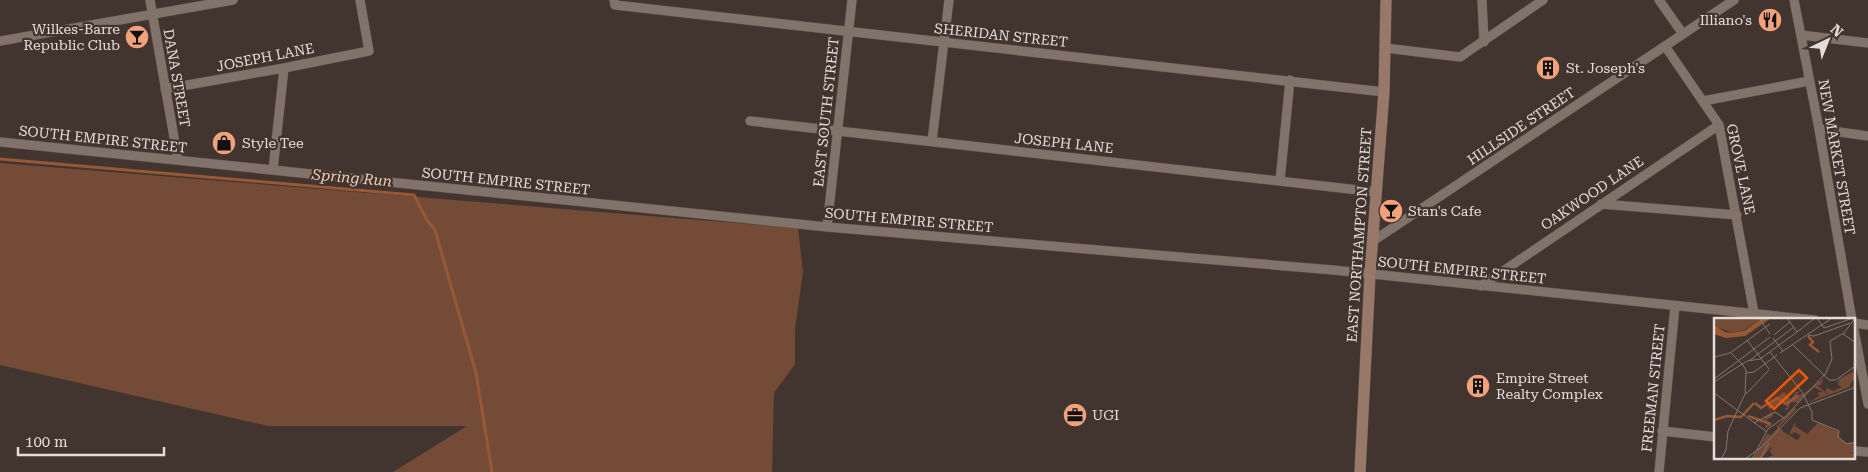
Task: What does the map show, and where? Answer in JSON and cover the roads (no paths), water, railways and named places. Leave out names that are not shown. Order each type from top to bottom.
[{"type":"main road","name":"EAST NORTHAMPTON STREET","points":[[1360,472],[1370,274],[1384,92],[1386,0]]},
{"type":"street","name":"DANA STREET","points":[[150,0],[178,160]]},
{"type":"street","points":[[0,41],[233,0]]},
{"type":"street","name":"JOSEPH LANE","points":[[165,89],[284,68],[369,50],[360,0]]},
{"type":"street","name":"EAST SOUTH STREET","points":[[827,227],[852,0]]},
{"type":"street","points":[[932,141],[949,0]]},
{"type":"street","points":[[1482,0],[1484,42]]},
{"type":"street","points":[[1386,48],[1460,57],[1543,0]]},
{"type":"street","points":[[1659,0],[1683,34]]},
{"type":"street","name":"HILLSIDE STREET","points":[[1373,241],[1734,0]]},
{"type":"street","name":"NEW MARKET STREET","points":[[1794,0],[1819,129],[1852,318]]},
{"type":"street","name":"SHERIDAN STREET","points":[[615,2],[848,31],[1384,92]]},
{"type":"street","points":[[1801,35],[1868,42]]},
{"type":"street","name":"GROVE LANE","points":[[1665,46],[1719,125],[1754,313]]},
{"type":"street","points":[[273,170],[284,68]]},
{"type":"street","points":[[1280,181],[1290,80]]},
{"type":"street","points":[[1703,102],[1809,80]]},
{"type":"street","name":"JOSEPH LANE","points":[[750,121],[1376,192]]},
{"type":"street","name":"OAKWOOD LANE","points":[[1481,286],[1719,125]]},
{"type":"street","points":[[1819,129],[1868,136]]},
{"type":"street","name":"SOUTH EMPIRE STREET","points":[[0,142],[827,227],[1370,274],[1798,318]]},
{"type":"street","points":[[1601,204],[1737,215]]},
{"type":"street","name":"FREEMAN STREET","points":[[1659,472],[1674,306]]},
{"type":"street","points":[[1856,341],[1868,404]]},
{"type":"street","points":[[1662,431],[1714,437]]},
{"type":"waterway","name":"Spring Run","points":[[0,159],[414,195],[427,220],[435,230],[476,373],[492,472]]},
{"type":"place","name":"Illiano's","points":[[1770,20]]},
{"type":"place","name":"Wilkes-Barre Republic Club","points":[[137,37]]},
{"type":"place","name":"St. Joseph's","points":[[1548,68]]},
{"type":"place","name":"Style Tee","points":[[224,143]]},
{"type":"place","name":"Stan's Cafe","points":[[1391,211]]},
{"type":"place","name":"Empire Street Realty Complex","points":[[1478,386]]},
{"type":"place","name":"UGI","points":[[1075,415]]}]
